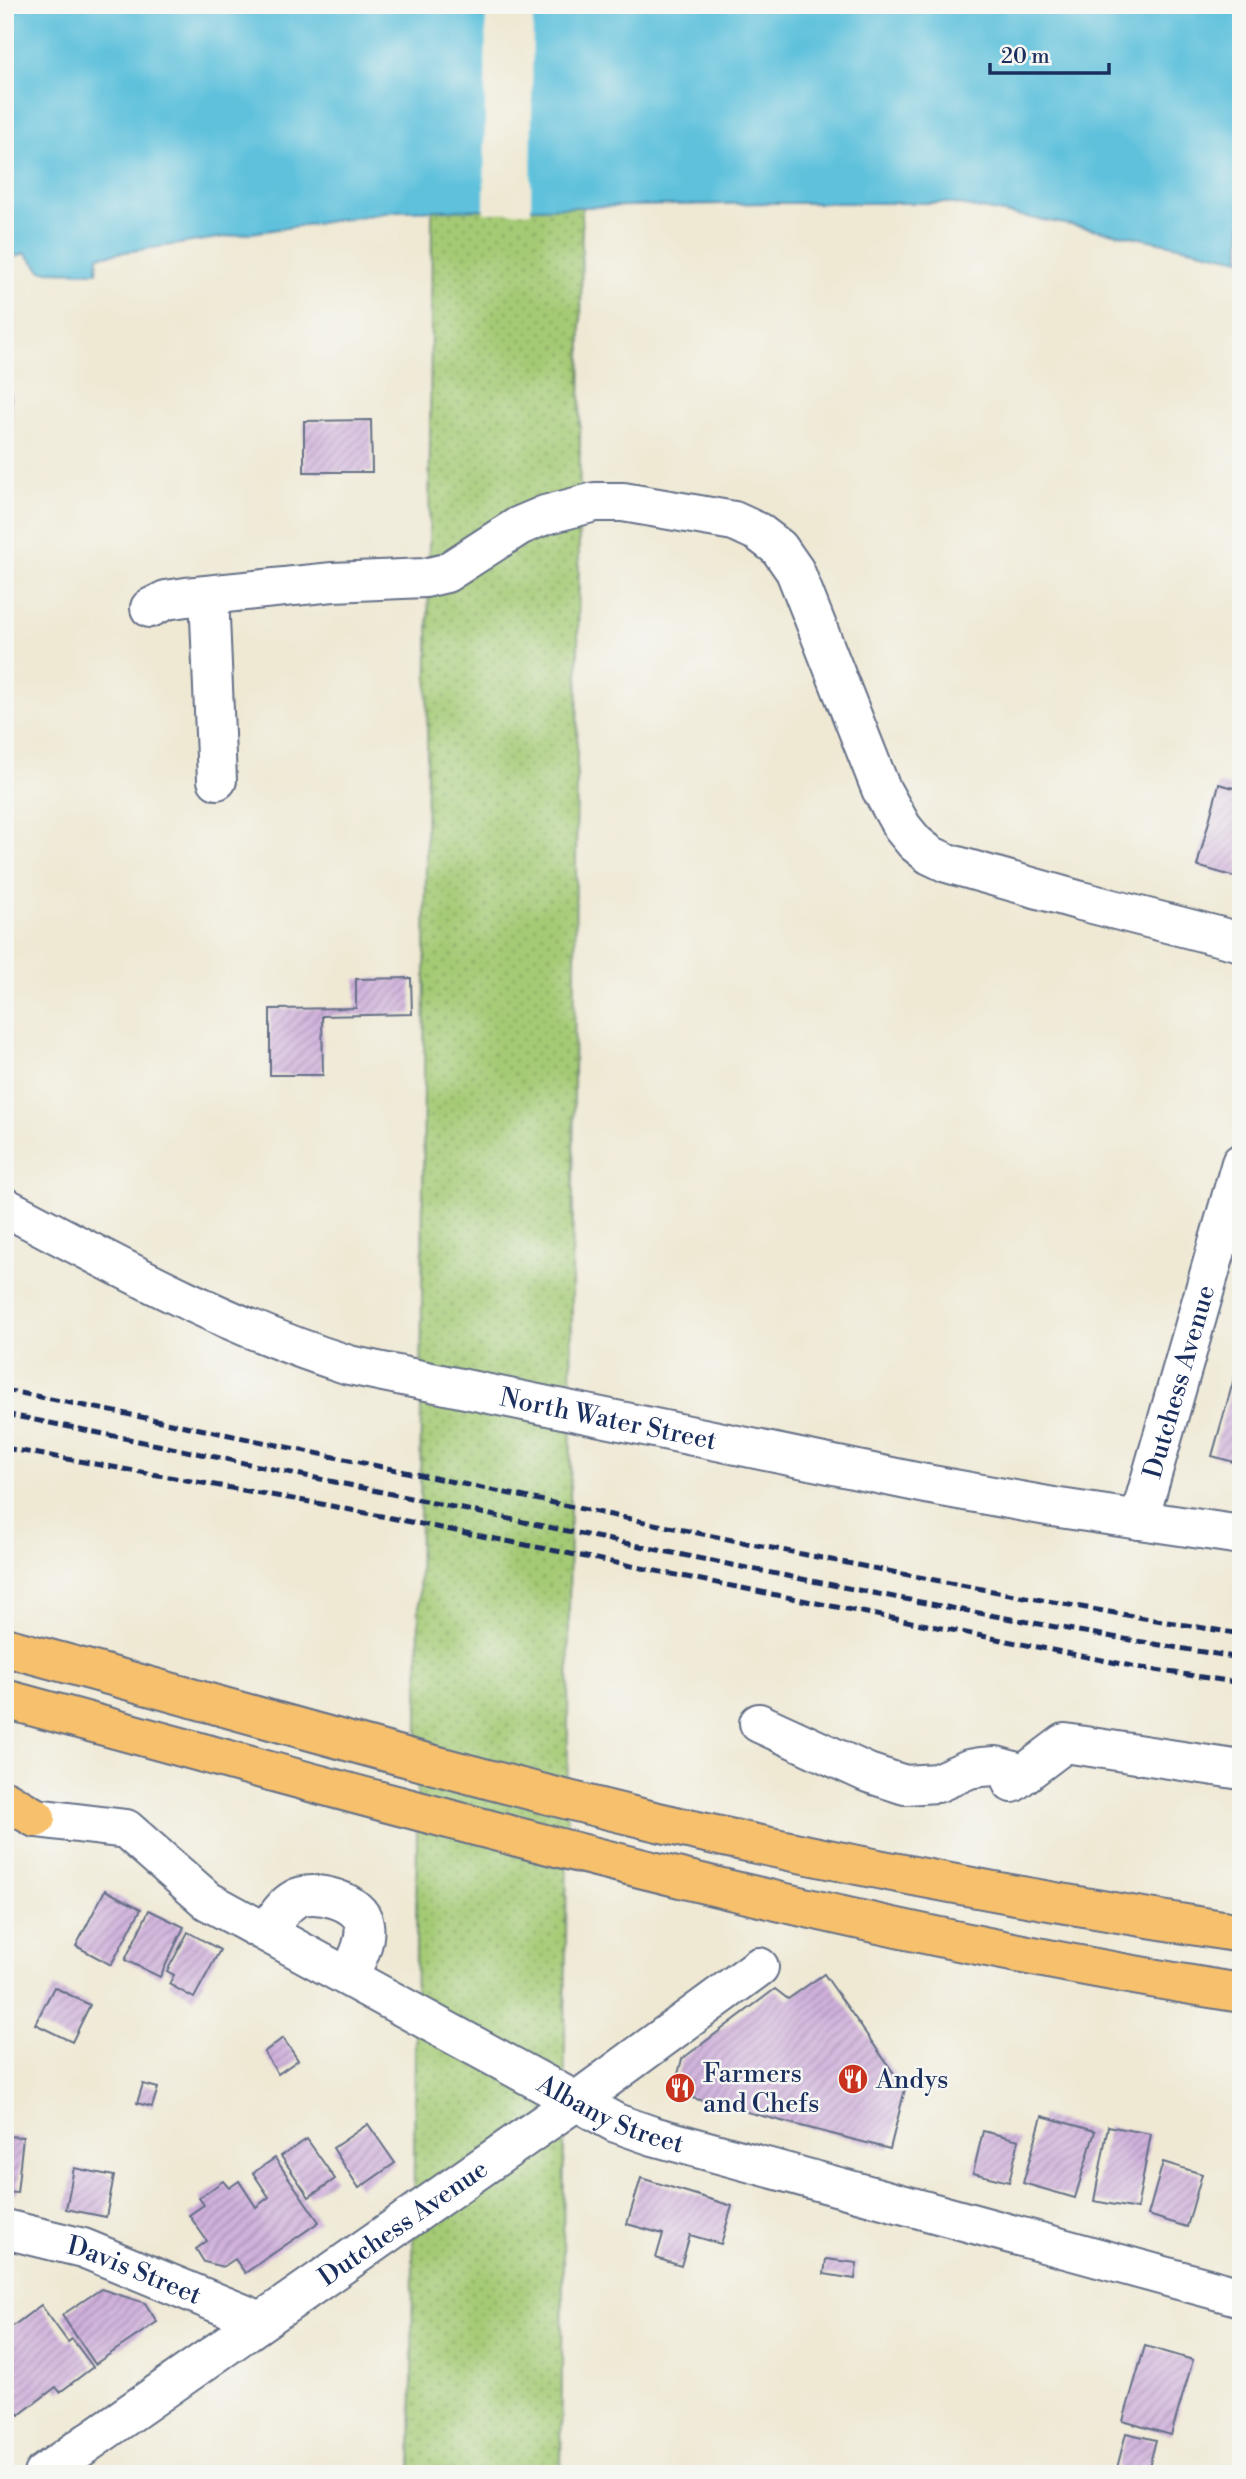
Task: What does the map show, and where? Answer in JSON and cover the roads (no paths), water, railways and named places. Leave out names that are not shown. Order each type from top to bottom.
[{"type":"highway","points":[[5,1647],[449,1768],[660,1822],[953,1883],[1241,1933]]},
{"type":"highway","points":[[5,1699],[701,1885],[985,1947],[1241,1993]]},
{"type":"street","points":[[150,608],[166,600],[333,582],[405,580],[446,573],[519,526],[545,515],[595,502],[623,502],[734,522],[758,532],[779,548],[795,570],[880,789],[902,827],[915,843],[930,855],[947,863],[1241,942]]},
{"type":"street","points":[[209,595],[217,780]]},
{"type":"street","name":"Dutchess Avenue","points":[[1139,1520],[1241,1163]]},
{"type":"street","name":"North Water Street","points":[[5,1207],[204,1309],[281,1342],[349,1365],[926,1484],[1241,1535]]},
{"type":"street","points":[[759,1723],[868,1773],[905,1785],[937,1783],[969,1769],[996,1766],[1018,1779],[1065,1742],[1241,1770]]},
{"type":"street","name":"Albany Street","points":[[21,1809],[126,1829],[208,1901],[615,2123],[653,2136],[1241,2297]]},
{"type":"street","points":[[267,1932],[287,1904],[303,1895],[325,1895],[355,1908],[365,1925],[364,1938],[349,1976]]},
{"type":"street","name":"Dutchess Avenue","points":[[43,2474],[575,2102],[759,1967]]},
{"type":"street","name":"Davis Street","points":[[5,2229],[83,2248],[261,2321]]},
{"type":"water","points":[[5,5],[1241,5],[1241,259],[948,203],[768,203],[398,211],[98,256],[97,272],[42,271],[25,253],[5,261]]},
{"type":"railway","points":[[5,1390],[776,1549],[1086,1608],[1241,1634]]},
{"type":"railway","points":[[5,1414],[776,1574],[1241,1658]]},
{"type":"railway","points":[[5,1448],[316,1503],[1142,1668],[1241,1683]]},
{"type":"place","name":"Andys","points":[[853,2079]]},
{"type":"place","name":"Farmers and Chefs","points":[[680,2088]]}]
